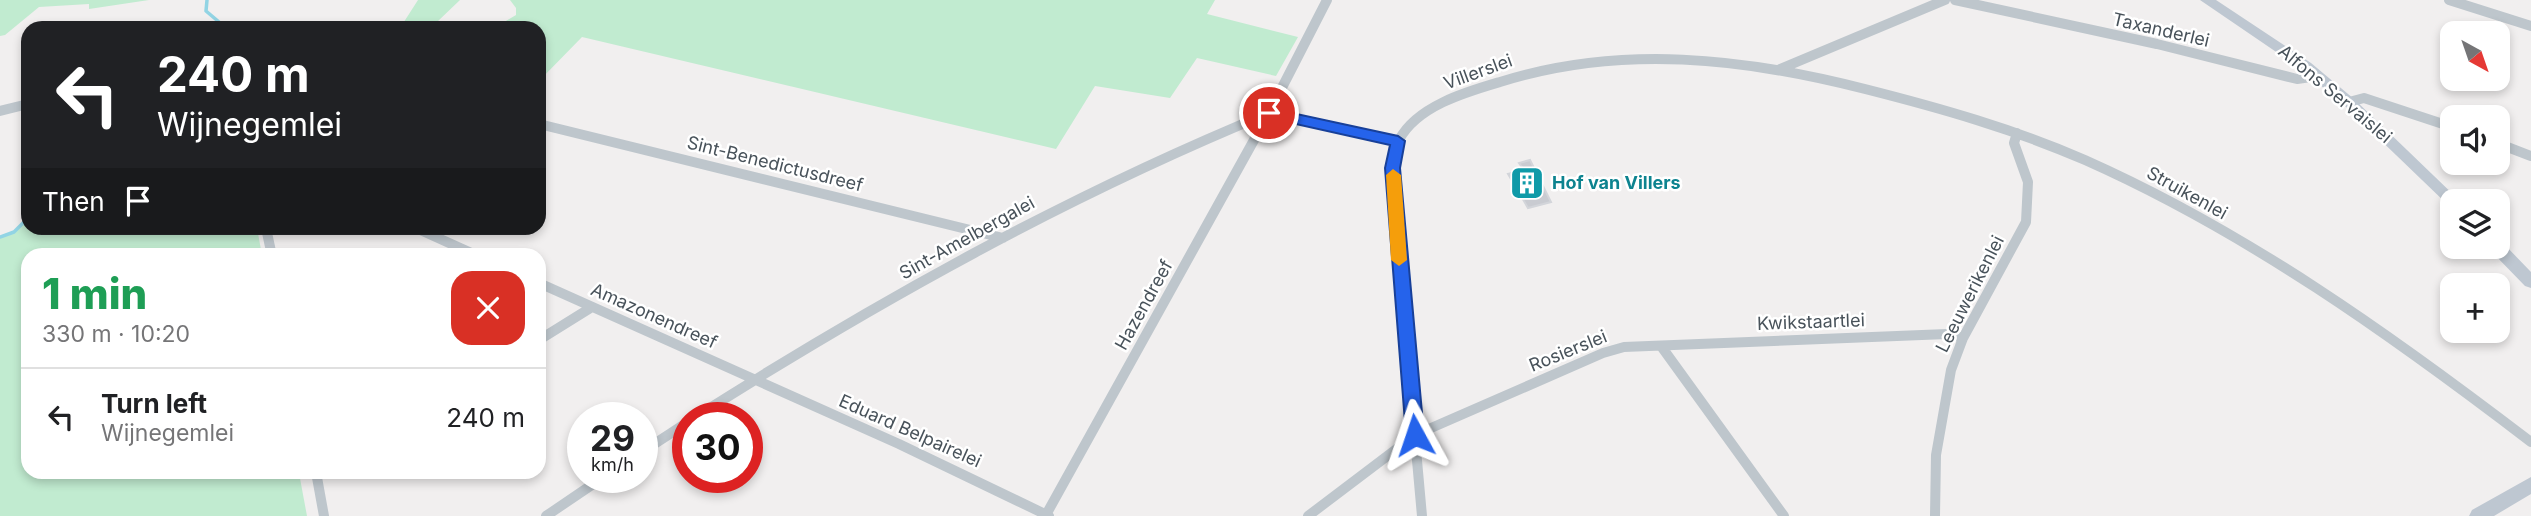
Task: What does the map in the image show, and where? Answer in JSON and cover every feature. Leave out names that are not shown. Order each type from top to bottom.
[{"type":"street","name":"Hazendreef","points":[[1048,515],[1269,113],[1327,0]]},
{"type":"street","name":"Villerslei","points":[[1398,141],[1414,123],[1442,103],[1531,72],[1584,61],[1669,58],[1780,69],[1945,0]]},
{"type":"street","name":"Taxanderlei","points":[[1955,0],[2297,79],[2318,76]]},
{"type":"street","name":"Alfons Servaislei","points":[[2207,0],[2318,76],[2440,189]]},
{"type":"street","points":[[2449,0],[2531,26]]},
{"type":"street","name":"Struikenlei","points":[[1780,69],[1934,107],[2017,133],[2136,185],[2274,262],[2431,365],[2531,442]]},
{"type":"street","points":[[2349,102],[2364,98],[2440,123]]},
{"type":"street","points":[[0,111],[21,106]]},
{"type":"street","points":[[1269,113],[1398,141],[1394,181],[1422,516]]},
{"type":"street","name":"Sint-Amelbergalei","points":[[719,402],[1003,238],[1125,176],[1269,113]]},
{"type":"street","name":"Sint-Benedictusdreef","points":[[546,126],[1003,238]]},
{"type":"street","name":"Leeuwerikenlei","points":[[1935,516],[1936,455],[1951,370],[1963,338],[2026,222],[2028,182],[2014,143],[2017,133]]},
{"type":"street","points":[[2510,149],[2531,156]]},
{"type":"street","points":[[432,235],[460,248]]},
{"type":"street","points":[[2509,259],[2531,282]]},
{"type":"street","name":"Amazonendreef","points":[[546,286],[754,380]]},
{"type":"street","points":[[546,336],[592,307]]},
{"type":"street","name":"Kwikstaartlei","points":[[1661,346],[1947,334],[1963,338]]},
{"type":"street","points":[[1661,346],[1784,516]]},
{"type":"street","name":"Rosierslei","points":[[1308,516],[1415,435],[1603,354],[1624,347],[1661,346]]},
{"type":"street","name":"Eduard Belpairelei","points":[[754,380],[1048,515]]},
{"type":"street","points":[[319,479],[324,516]]},
{"type":"street","points":[[2478,516],[2531,485]]},
{"type":"street","points":[[546,516],[580,493]]},
{"type":"green space","points":[[0,0],[149,0],[89,9],[89,4],[39,7],[5,35],[0,36]]},
{"type":"green space","points":[[418,0],[460,0],[438,21],[404,21]]},
{"type":"green space","points":[[510,0],[1215,0],[1207,14],[1298,37],[1276,76],[1197,58],[1170,98],[1095,86],[1056,149],[582,37],[546,74],[546,21],[506,21],[516,15],[516,8]]},
{"type":"green space","points":[[21,225],[21,235],[258,235],[261,248],[21,248],[21,479],[300,479],[307,516],[0,516],[0,237],[14,232]]},
{"type":"building","name":"Hof van Villers","points":[[1530,160],[1551,202],[1528,208],[1508,174],[1524,170],[1519,163]]},
{"type":"waterway","points":[[207,0],[206,11],[218,21]]},
{"type":"waterway","points":[[0,237],[14,232],[21,225]]},
{"type":"slow traffic","points":[[1393,175],[1399,260]]},
{"type":"place","name":"Hof van Villers","points":[[1527,183]]},
{"type":"route","points":[[1269,113],[1398,141],[1393,168],[1415,435]]}]
